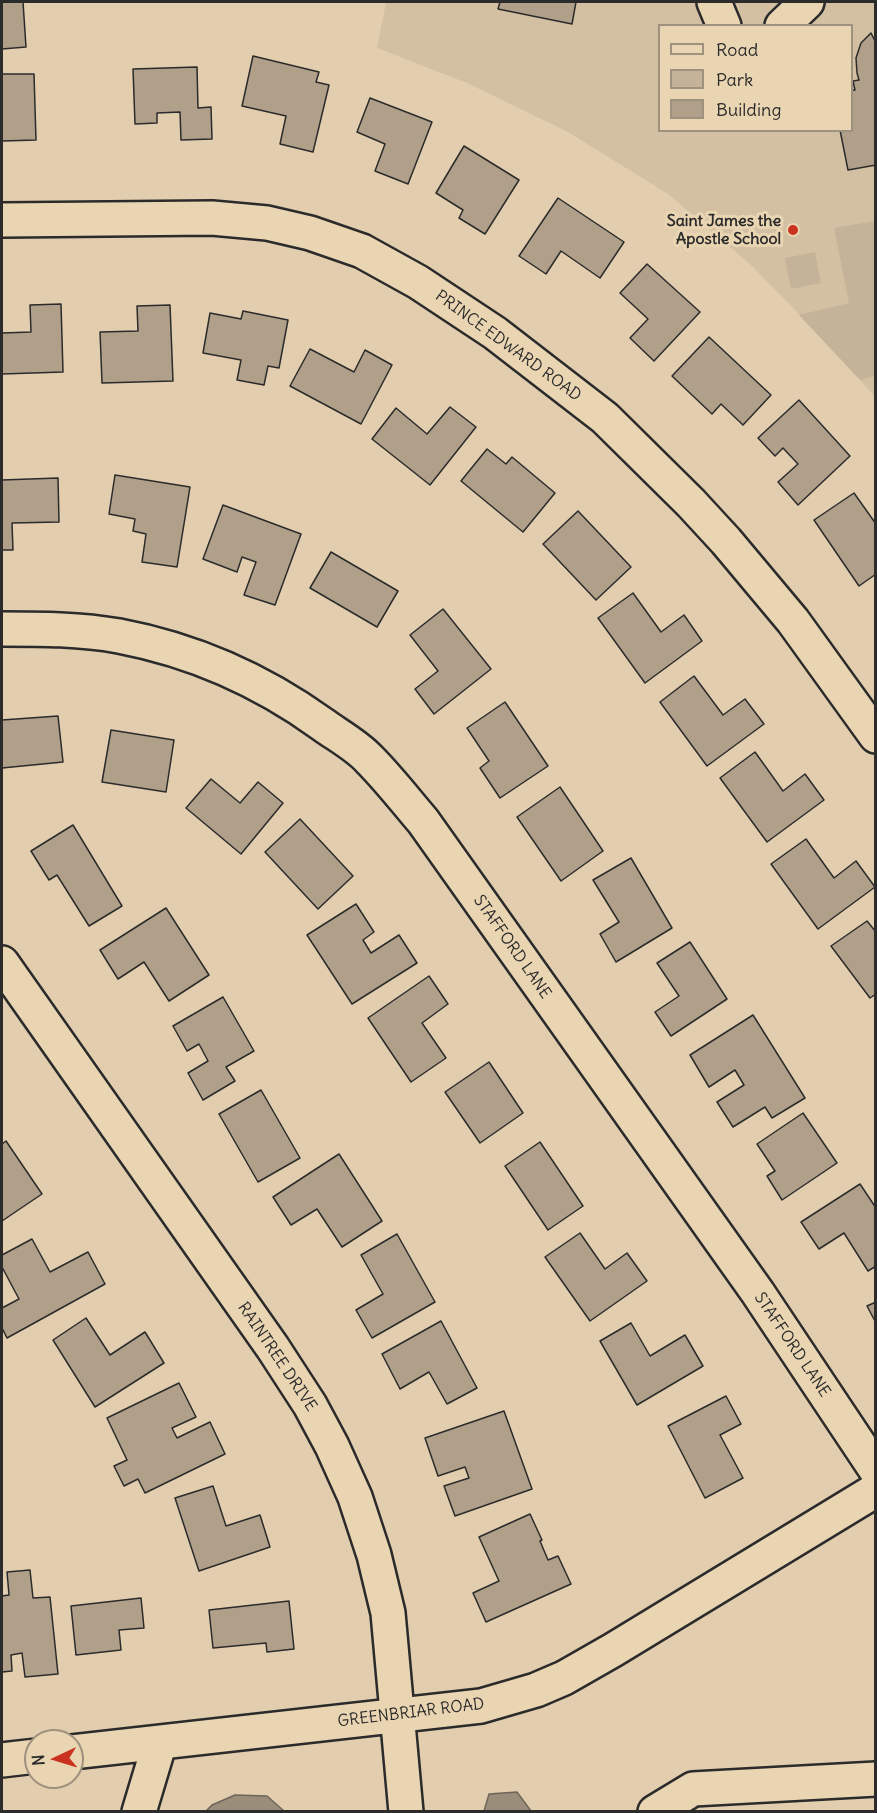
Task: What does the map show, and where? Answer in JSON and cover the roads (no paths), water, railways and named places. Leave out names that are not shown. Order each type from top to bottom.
[{"type":"street","points":[[714,2],[723,24]]},
{"type":"street","points":[[784,24],[807,2]]},
{"type":"street","name":"PRINCE EDWARD ROAD","points":[[2,220],[212,218],[267,223],[309,233],[362,251],[418,282],[495,333],[605,418],[683,495],[726,541],[793,621],[876,736]]},
{"type":"street","name":"STAFFORD LANE","points":[[2,629],[72,630],[118,636],[164,646],[214,663],[249,679],[297,706],[368,758],[423,821],[758,1293],[876,1470]]},
{"type":"street","name":"RAINTREE DRIVE","points":[[2,963],[273,1348],[333,1446],[355,1497],[374,1555],[388,1613],[406,1812]]},
{"type":"street","name":"GREENBRIAR ROAD","points":[[84,1751],[481,1706],[536,1690],[564,1678],[613,1650],[876,1490]]},
{"type":"street","points":[[139,1812],[160,1742]]},
{"type":"street","points":[[2,1760],[24,1757]]},
{"type":"street","points":[[655,1812],[693,1789],[718,1800],[876,1779]]},
{"type":"place","name":"Saint James the Apostle School","points":[[793,230]]}]
